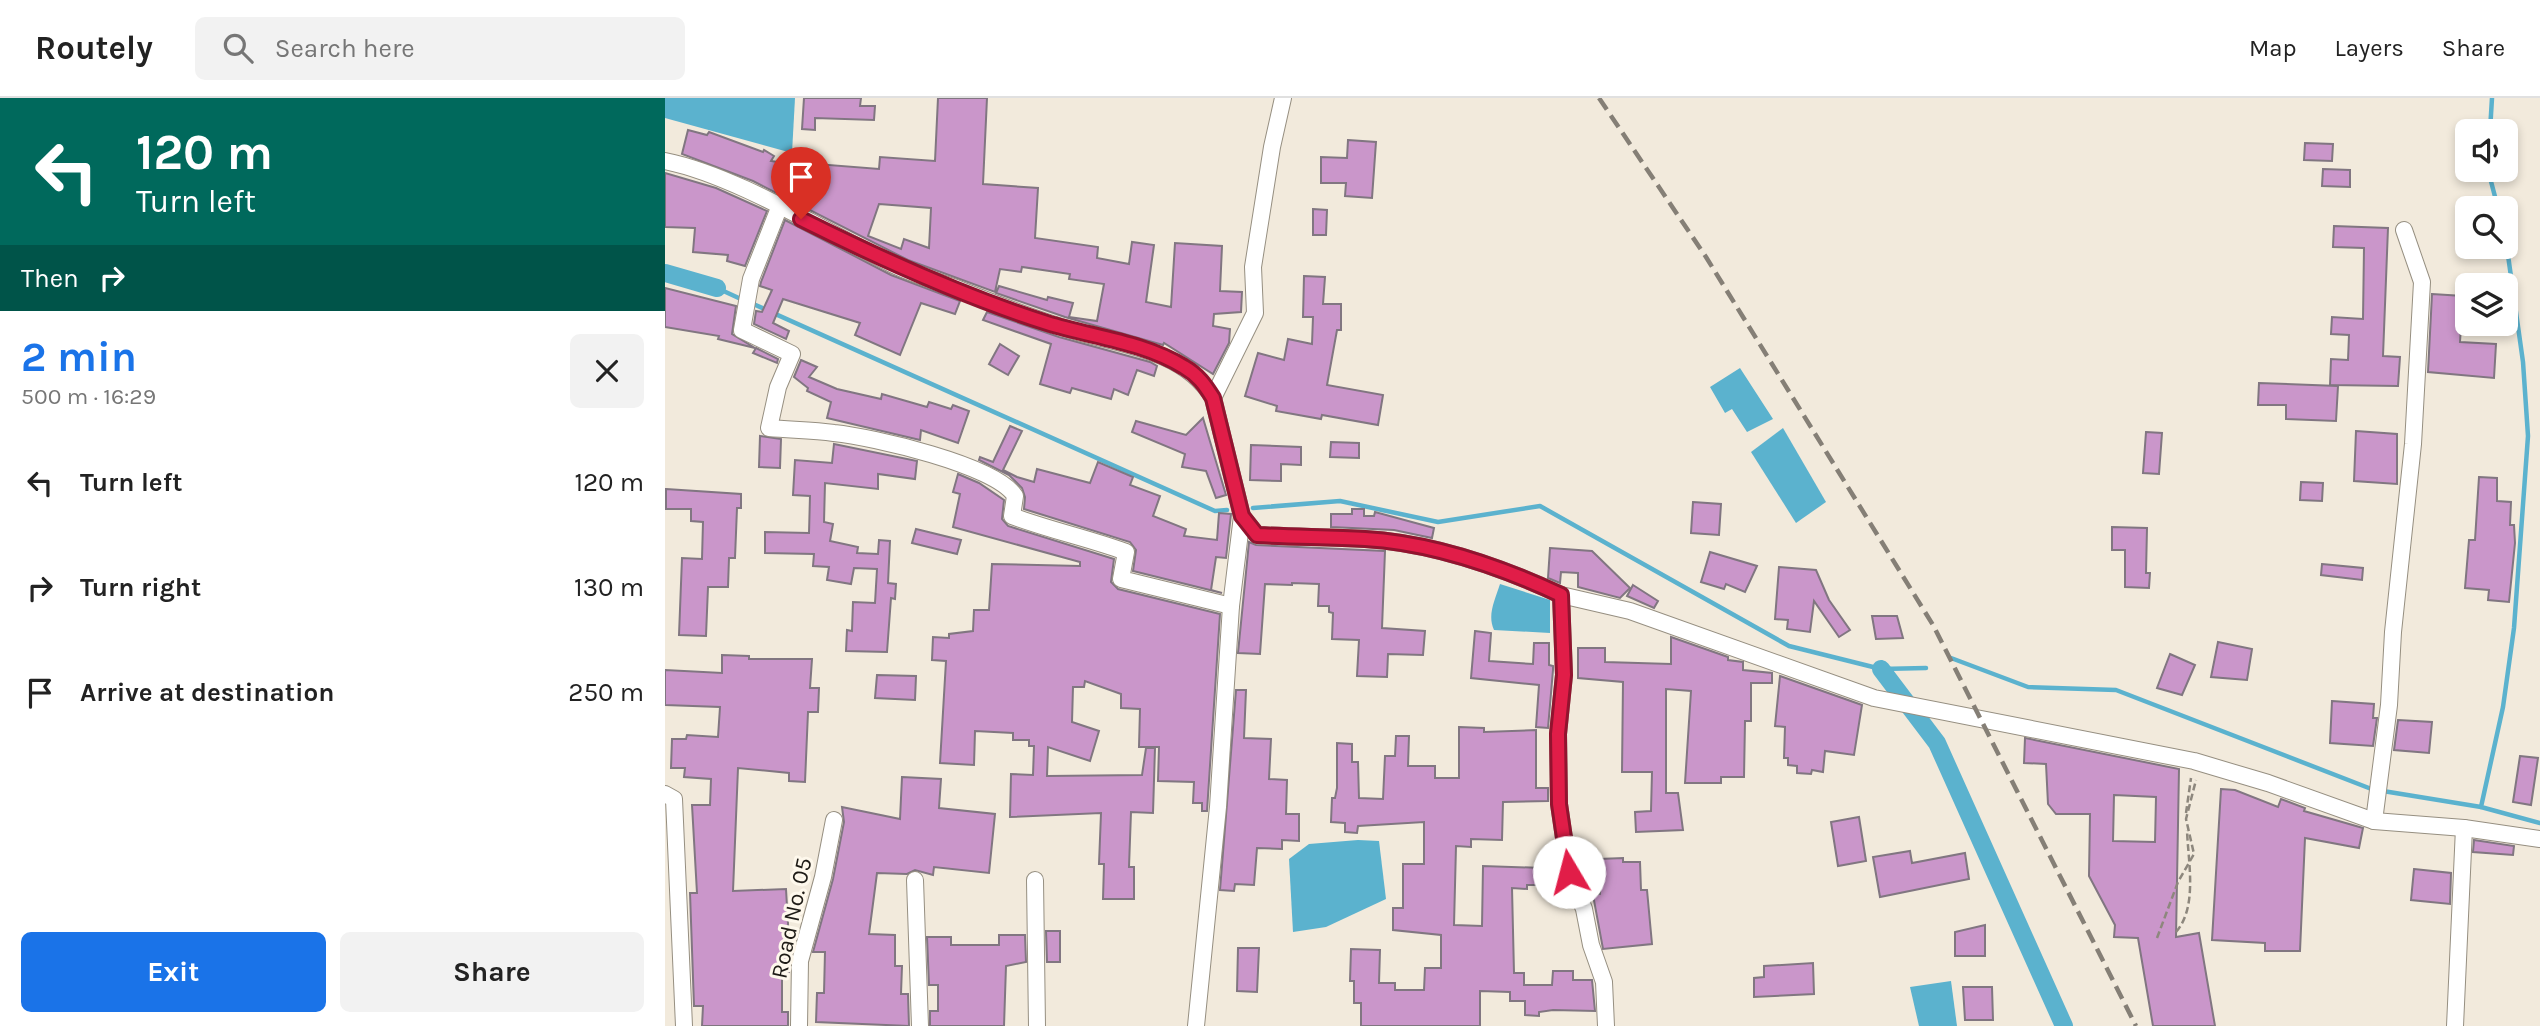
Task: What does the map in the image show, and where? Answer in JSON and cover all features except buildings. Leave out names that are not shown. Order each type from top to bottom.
[{"type":"street","points":[[1213,398],[1255,313],[1253,267],[1272,147],[1283,98]]},
{"type":"street","points":[[665,161],[708,174],[892,264],[1046,323],[1147,350],[1184,366],[1203,380],[1213,398],[1242,516],[1231,606],[1219,794],[1196,1026]]},
{"type":"street","points":[[779,208],[751,279],[742,330],[792,354],[778,387],[769,428],[837,433],[957,462],[1009,486],[1016,496],[1012,516],[1052,531],[1096,541],[1126,552],[1121,579],[1231,606]]},
{"type":"street","points":[[2374,821],[2389,705],[2393,632],[2413,444],[2422,282],[2404,230]]},
{"type":"street","points":[[1242,516],[1257,535],[1367,539],[1451,553],[1520,576],[1561,595],[1630,611],[1874,698],[2124,745],[2198,762],[2374,821],[2464,828],[2540,839]]},
{"type":"street","points":[[1561,595],[1564,675],[1558,734],[1559,804],[1569,872],[1584,909],[1591,945],[1604,982],[1606,1026]]},
{"type":"street","points":[[665,794],[674,799],[684,1026]]},
{"type":"street","name":"Road No. 05","points":[[799,1026],[800,961],[823,877],[834,820]]},
{"type":"street","points":[[2455,1026],[2464,828]]},
{"type":"street","points":[[915,880],[920,1026]]},
{"type":"street","points":[[1035,880],[1037,1026]]},
{"type":"path","points":[[2176,932],[2186,921],[2190,883],[2186,818],[2198,762]]},
{"type":"path","points":[[2157,938],[2178,882],[2194,854],[2186,818],[2198,762]]},
{"type":"water","points":[[665,98],[795,98],[792,153],[665,118]]},
{"type":"water","points":[[1740,368],[1773,419],[1747,432],[1732,409],[1725,413],[1710,387]]},
{"type":"water","points":[[1783,428],[1826,502],[1796,523],[1751,452]]},
{"type":"water","points":[[1500,584],[1550,600],[1550,633],[1494,630],[1492,613]]},
{"type":"water","points":[[1379,841],[1386,899],[1326,927],[1293,932],[1289,859],[1309,844]]},
{"type":"water","points":[[1951,981],[1957,1026],[1919,1026],[1910,987]]},
{"type":"waterway","points":[[2491,119],[2492,98]]},
{"type":"waterway","points":[[2491,182],[2495,196]]},
{"type":"waterway","points":[[2509,259],[2523,362],[2528,436],[2514,628],[2503,707],[2481,807],[2540,823]]},
{"type":"waterway","points":[[665,273],[717,288]]},
{"type":"waterway","points":[[717,288],[743,300]]},
{"type":"waterway","points":[[751,303],[1215,511],[1227,510]]},
{"type":"waterway","points":[[1253,508],[1340,501],[1438,522],[1540,506],[1789,646],[1881,669],[1926,668]]},
{"type":"waterway","points":[[1951,658],[2028,687],[2116,690],[2374,790]]},
{"type":"waterway","points":[[1881,669],[1937,743],[2064,1026]]},
{"type":"waterway","points":[[2383,791],[2481,807]]},
{"type":"railway","points":[[1599,98],[1706,257],[1933,625],[2136,1026]]},
{"type":"route","points":[[801,219],[892,264],[1046,323],[1147,350],[1184,366],[1203,380],[1213,398],[1242,516],[1257,535],[1367,539],[1412,545],[1451,553],[1520,576],[1561,595],[1564,675],[1558,734],[1559,804],[1569,872]]}]
